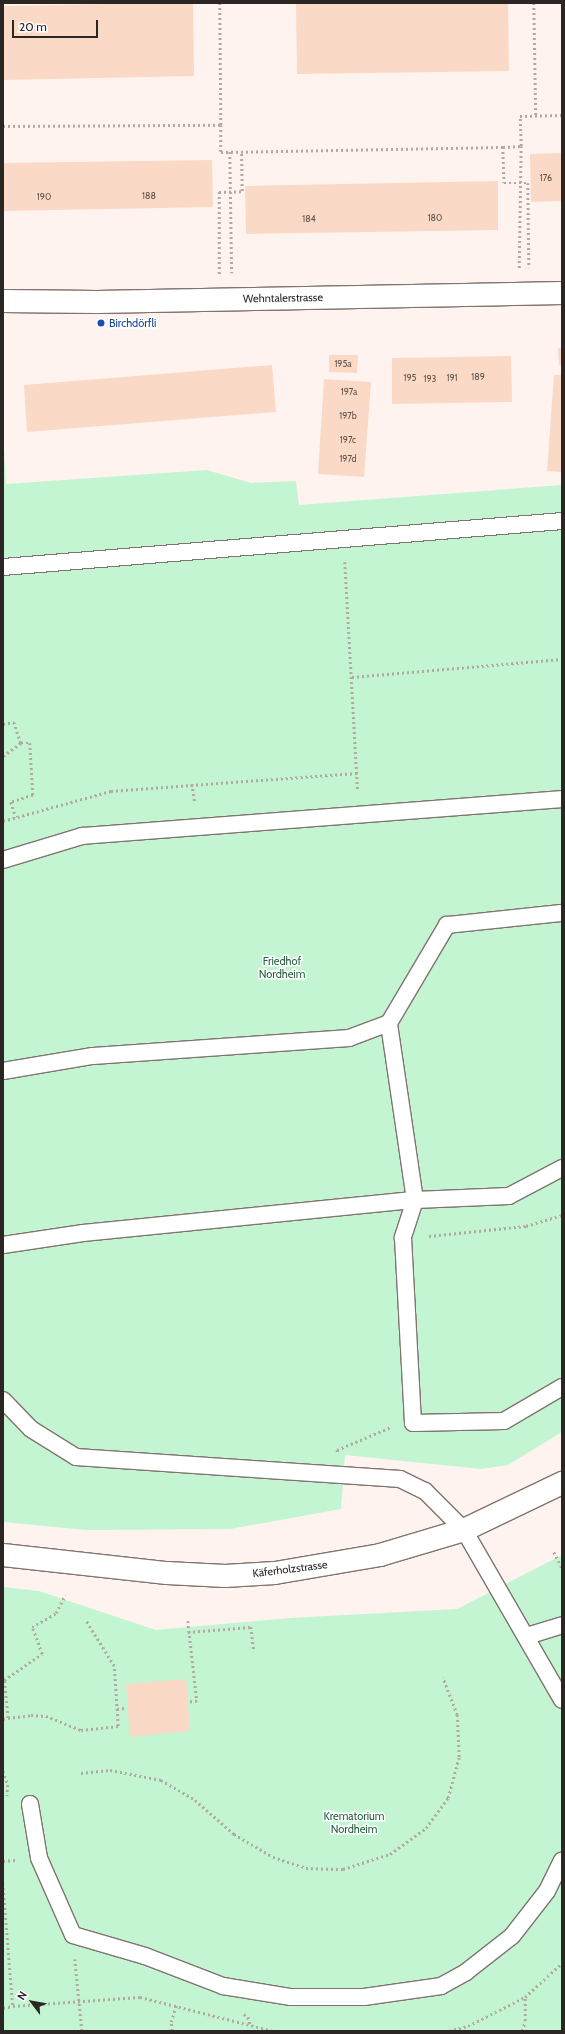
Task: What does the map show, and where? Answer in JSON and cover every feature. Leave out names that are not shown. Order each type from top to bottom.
[{"type":"street","name":"Wehntalerstrasse","points":[[3,301],[97,302],[562,292]]},
{"type":"street","name":"Käferholzstrasse","points":[[3,1555],[167,1573],[225,1576],[275,1573],[367,1558],[464,1530],[562,1483]]},
{"type":"lane","points":[[3,566],[562,522]]},
{"type":"lane","points":[[3,860],[82,836],[360,813],[562,799]]},
{"type":"lane","points":[[562,913],[446,925],[389,1023],[415,1200],[403,1238],[413,1423],[504,1421],[562,1387]]},
{"type":"lane","points":[[3,1071],[93,1056],[349,1038],[389,1023]]},
{"type":"lane","points":[[3,1245],[82,1233],[415,1200],[509,1196],[562,1168]]},
{"type":"lane","points":[[3,1400],[31,1429],[76,1457],[334,1475],[400,1478],[425,1491],[464,1530],[527,1636],[562,1700]]},
{"type":"lane","points":[[527,1636],[562,1626]]},
{"type":"lane","points":[[30,1804],[39,1858],[72,1935],[145,1956],[223,1986],[257,1993],[326,1998],[403,1993],[441,1986],[490,1955],[532,1914],[547,1891],[562,1860]]},
{"type":"path","points":[[220,3],[221,152],[521,146]]},
{"type":"path","points":[[534,3],[536,116]]},
{"type":"path","points":[[519,271],[520,116],[562,115]]},
{"type":"path","points":[[3,126],[221,125]]},
{"type":"path","points":[[504,147],[504,183],[528,183],[529,271]]},
{"type":"path","points":[[230,152],[232,276]]},
{"type":"path","points":[[219,276],[218,192],[242,191],[241,152]]},
{"type":"path","points":[[344,540],[360,813]]},
{"type":"path","points":[[352,677],[562,659]]},
{"type":"path","points":[[3,724],[14,722],[21,743]]},
{"type":"path","points":[[3,756],[21,743],[30,742],[33,795],[11,802],[16,817]]},
{"type":"path","points":[[3,821],[111,791],[357,773]]},
{"type":"path","points":[[403,1238],[526,1226],[562,1216]]},
{"type":"path","points":[[334,1475],[337,1450],[400,1424],[413,1423]]},
{"type":"path","points":[[554,1552],[562,1568]]},
{"type":"path","points":[[8,1718],[4,1680],[42,1654],[32,1627],[56,1613],[65,1595]]},
{"type":"path","points":[[3,1719],[31,1715],[46,1716],[81,1730],[118,1726],[114,1666],[86,1621]]},
{"type":"path","points":[[188,1621],[188,1632],[197,1701],[190,1702]]},
{"type":"path","points":[[188,1632],[251,1627],[254,1652]]},
{"type":"path","points":[[82,1773],[110,1770],[160,1780],[195,1800],[234,1834],[273,1857],[306,1868],[343,1869],[390,1854],[426,1828],[448,1798],[459,1756],[457,1715],[443,1678]]},
{"type":"path","points":[[117,1709],[125,1708]]},
{"type":"path","points":[[3,1771],[8,1785]]},
{"type":"path","points":[[3,1883],[13,2006]]},
{"type":"path","points":[[72,1935],[82,2031]]},
{"type":"path","points":[[449,2031],[468,2026],[525,1997],[562,1963]]},
{"type":"path","points":[[3,2008],[140,1997],[264,2030],[274,2031]]},
{"type":"path","points":[[522,2031],[526,2015],[525,1997]]},
{"type":"path","points":[[172,2031],[171,2022],[176,2006]]},
{"type":"green space","name":"Friedhof Nordheim","points":[[3,431],[6,484],[207,470],[251,483],[296,481],[299,505],[562,485],[562,1432],[508,1465],[481,1469],[345,1455],[341,1509],[230,1529],[87,1530],[3,1522]]},
{"type":"green space","name":"Krematorium Nordheim","points":[[562,1555],[562,2031],[3,2031],[3,1587],[39,1591],[156,1630],[290,1618],[457,1609]]},
{"type":"building","points":[[193,3],[194,76],[3,80],[3,6]]},
{"type":"building","points":[[296,3],[508,3],[509,71],[297,74]]},
{"type":"building","points":[[562,153],[562,201],[531,202],[530,154]]},
{"type":"building","points":[[212,160],[213,207],[3,211],[3,163]]},
{"type":"building","points":[[498,181],[498,230],[246,234],[245,186]]},
{"type":"building","points":[[558,348],[562,348],[562,365],[559,365]]},
{"type":"building","points":[[329,355],[358,355],[357,373],[329,372]]},
{"type":"building","points":[[511,356],[512,402],[392,404],[392,358]]},
{"type":"building","points":[[272,365],[276,412],[27,432],[24,385]]},
{"type":"building","points":[[554,375],[562,375],[562,472],[547,471]]},
{"type":"building","points":[[324,379],[371,382],[364,477],[318,474]]},
{"type":"building","points":[[186,1679],[190,1731],[130,1737],[126,1684]]},
{"type":"place","name":"Birchdörfli","points":[[101,323]]}]
